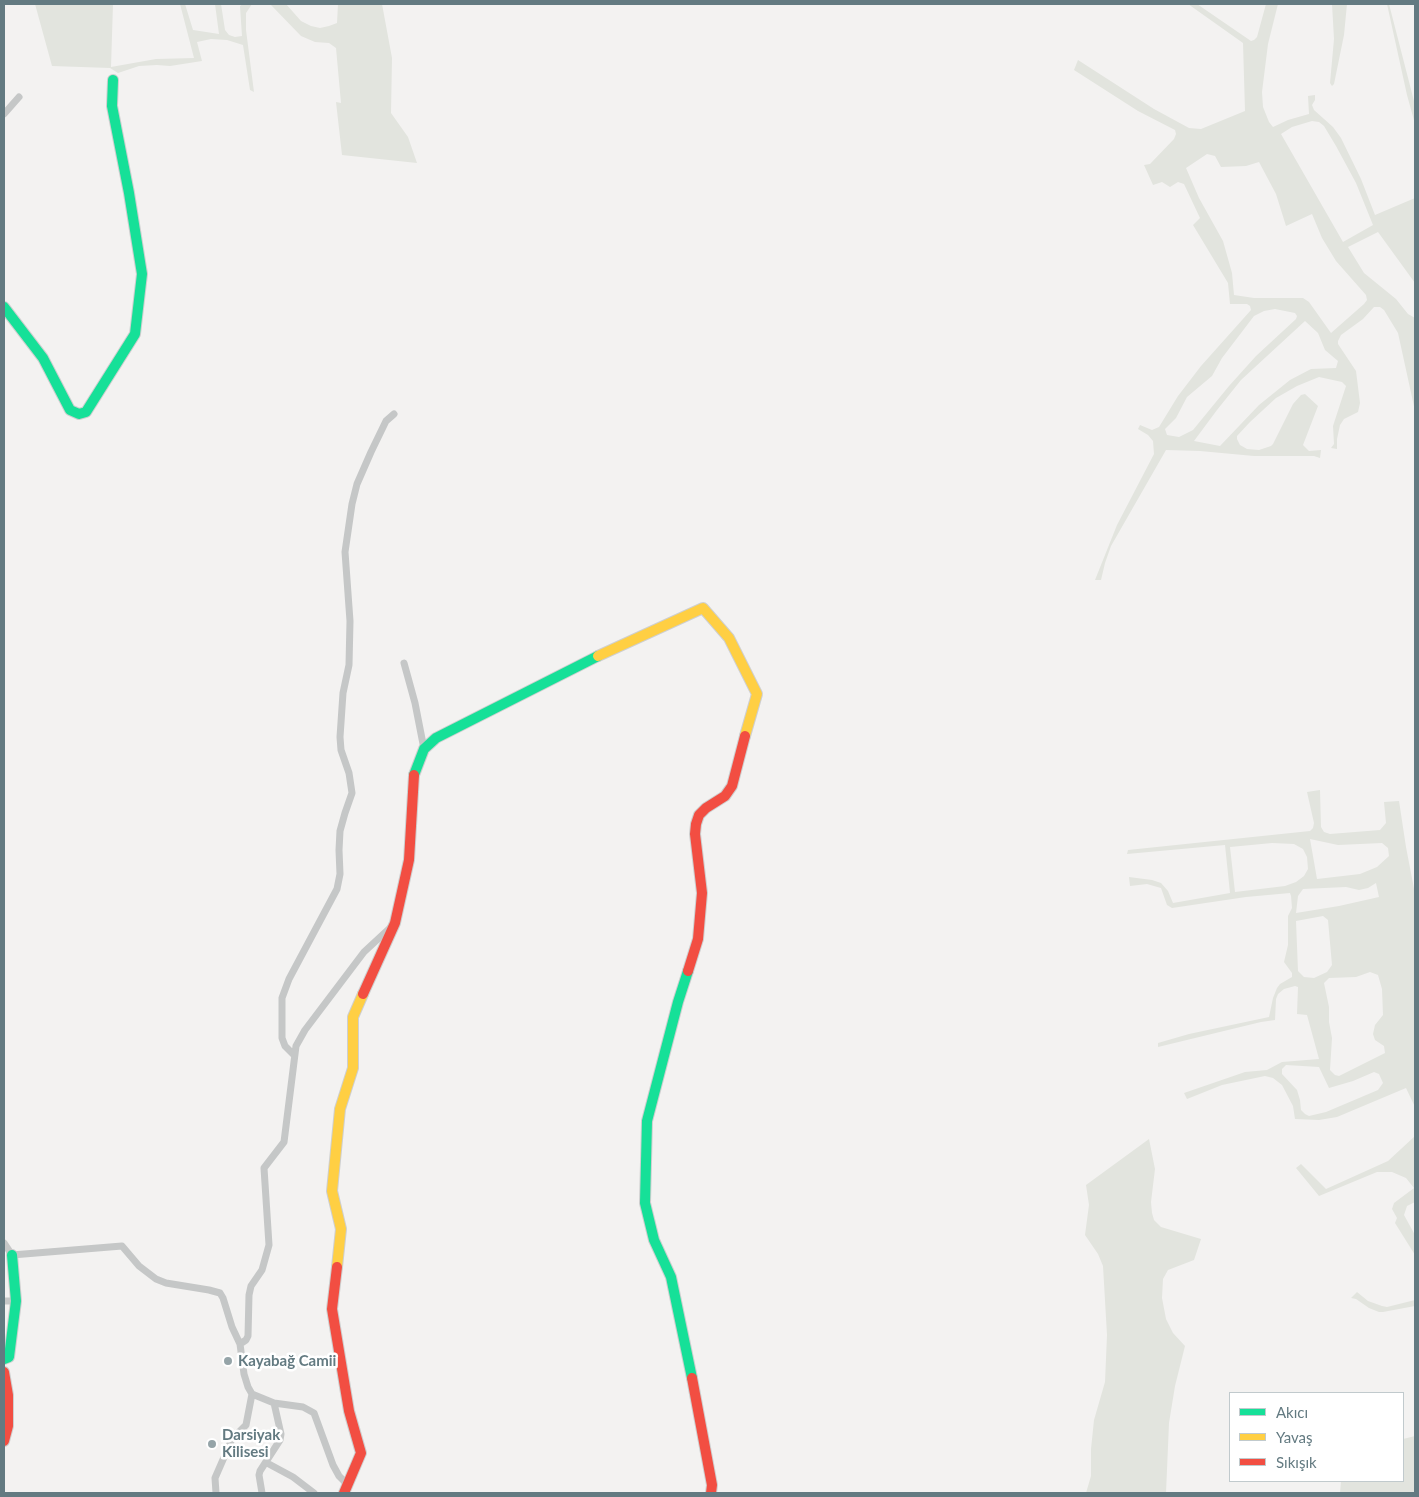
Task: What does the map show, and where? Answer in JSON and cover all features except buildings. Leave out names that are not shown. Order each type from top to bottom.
[{"type":"street","points":[[4,308],[42,358],[70,410],[79,414],[86,412],[135,334],[142,274],[128,185],[112,106],[112,80]]},
{"type":"street","points":[[4,114],[19,97]]},
{"type":"street","points":[[294,1055],[285,1046],[282,1038],[282,998],[289,979],[337,889],[340,874],[340,831],[352,793],[349,773],[341,750],[340,737],[343,693],[349,665],[350,620],[346,552],[352,504],[357,484],[371,452],[386,421],[394,414]]},
{"type":"street","points":[[346,1489],[361,1453],[349,1411],[332,1309],[341,1229],[332,1191],[340,1109],[353,1068],[353,1017],[395,923],[409,860],[414,776],[424,749],[436,738],[614,648],[703,608],[729,638],[757,694],[732,786],[725,796],[706,808],[696,824],[695,834],[702,893],[698,939],[678,1002],[647,1121],[645,1203],[654,1240],[671,1277],[701,1422],[712,1485],[711,1493]]},
{"type":"street","points":[[404,663],[415,703],[424,749]]},
{"type":"street","points":[[240,1344],[248,1336],[251,1286],[264,1264],[269,1245],[264,1168],[284,1142],[296,1046],[364,952],[395,923]]},
{"type":"street","points":[[4,1243],[12,1254],[16,1301],[9,1358],[4,1359]]},
{"type":"street","points":[[12,1254],[122,1246],[139,1266],[156,1280],[220,1293],[240,1344],[244,1374],[252,1394],[274,1403],[303,1407],[314,1413],[333,1464],[346,1489]]},
{"type":"street","points":[[4,1301],[16,1301]]},
{"type":"street","points":[[4,1372],[8,1395],[8,1426],[4,1441]]},
{"type":"street","points":[[216,1493],[214,1478],[232,1439],[246,1425],[252,1394]]},
{"type":"street","points":[[262,1493],[260,1475],[262,1468],[267,1463],[280,1440],[281,1434],[274,1403]]},
{"type":"street","points":[[267,1463],[293,1476],[314,1493]]},
{"type":"shaded area","points":[[35,4],[113,4],[111,67],[156,59],[194,58],[180,4],[185,4],[193,30],[219,34],[215,4],[221,4],[225,30],[229,35],[235,37],[242,36],[240,6],[252,4],[246,13],[246,30],[254,92],[250,90],[243,45],[227,40],[211,39],[197,42],[202,61],[170,66],[139,66],[118,73],[110,68],[52,66]]},
{"type":"shaded area","points":[[270,4],[286,4],[301,21],[320,28],[337,23],[338,4],[382,4],[392,58],[391,113],[408,137],[417,163],[342,155],[336,102],[341,103],[336,48],[329,43],[315,42],[301,36]]},
{"type":"shaded area","points":[[1188,4],[1197,4],[1251,41],[1257,37],[1266,4],[1278,4],[1268,44],[1262,92],[1263,107],[1269,122],[1273,127],[1309,114],[1308,96],[1315,95],[1312,105],[1314,110],[1333,127],[1341,138],[1361,179],[1375,215],[1415,198],[1415,283],[1378,232],[1348,247],[1364,273],[1396,299],[1408,314],[1415,318],[1415,411],[1398,333],[1384,310],[1380,307],[1374,307],[1363,319],[1341,335],[1338,341],[1338,344],[1356,371],[1360,403],[1358,412],[1344,419],[1340,425],[1337,449],[1331,448],[1334,444],[1333,426],[1346,386],[1342,382],[1319,377],[1297,386],[1276,398],[1250,422],[1237,436],[1237,439],[1240,445],[1247,449],[1259,450],[1271,446],[1293,404],[1301,395],[1305,394],[1318,406],[1303,445],[1309,451],[1321,450],[1320,458],[1314,456],[1254,456],[1166,450],[1111,546],[1101,580],[1095,580],[1117,525],[1154,454],[1153,441],[1148,435],[1138,429],[1140,425],[1152,430],[1159,427],[1178,396],[1201,366],[1251,310],[1247,304],[1230,304],[1228,283],[1193,225],[1200,218],[1184,184],[1178,182],[1170,187],[1162,182],[1153,185],[1144,165],[1150,164],[1174,139],[1175,130],[1138,111],[1074,70],[1078,60],[1154,109],[1189,128],[1201,129],[1245,111],[1243,43]],"holes":[[[1312,121],[1319,122],[1324,126],[1356,183],[1373,225],[1343,242],[1281,134],[1292,127]],[[1207,154],[1215,156],[1221,167],[1246,166],[1259,162],[1276,194],[1286,226],[1312,214],[1322,238],[1336,261],[1366,295],[1367,300],[1331,333],[1309,302],[1303,298],[1254,298],[1234,295],[1232,273],[1223,241],[1199,198],[1186,168]],[[1275,309],[1295,313],[1297,316],[1256,356],[1193,430],[1179,437],[1167,435],[1165,429],[1176,418],[1187,397],[1212,376],[1222,358],[1254,316],[1264,311]],[[1305,321],[1318,333],[1325,350],[1338,361],[1336,368],[1311,369],[1290,380],[1259,405],[1220,446],[1194,441],[1241,380]]]},
{"type":"shaded area","points":[[1332,4],[1347,4],[1344,35],[1332,86],[1330,83],[1334,39]]},
{"type":"shaded area","points":[[1387,4],[1389,4],[1415,105],[1415,124],[1407,95]]},
{"type":"shaded area","points":[[1320,790],[1321,827],[1324,832],[1330,834],[1380,830],[1386,823],[1384,802],[1399,801],[1415,894],[1415,1107],[1406,1088],[1337,1117],[1319,1120],[1295,1119],[1293,1106],[1282,1085],[1273,1078],[1265,1076],[1222,1085],[1187,1099],[1184,1093],[1245,1072],[1267,1070],[1282,1062],[1319,1059],[1307,1015],[1297,1014],[1298,987],[1295,986],[1284,989],[1278,994],[1275,1020],[1158,1047],[1158,1043],[1189,1034],[1269,1017],[1277,988],[1292,977],[1292,973],[1284,962],[1288,945],[1288,916],[1292,908],[1291,896],[1290,893],[1246,897],[1172,908],[1167,905],[1161,888],[1147,884],[1130,886],[1129,877],[1161,883],[1168,891],[1173,903],[1230,893],[1225,845],[1127,854],[1128,850],[1310,831],[1314,823],[1307,792]],"holes":[[[1310,839],[1338,845],[1382,843],[1388,848],[1389,856],[1377,867],[1360,874],[1317,879]],[[1272,843],[1294,844],[1303,849],[1307,857],[1308,869],[1304,876],[1296,882],[1285,886],[1235,892],[1230,847]],[[1376,883],[1379,897],[1296,913],[1298,896],[1303,889],[1346,887],[1359,890],[1368,888]],[[1323,916],[1328,920],[1332,965],[1327,972],[1314,978],[1304,977],[1298,971],[1296,921]],[[1370,972],[1378,975],[1382,989],[1383,1015],[1375,1025],[1373,1034],[1375,1040],[1384,1046],[1385,1053],[1339,1076],[1330,1070],[1332,1038],[1324,983],[1329,978],[1356,977]],[[1286,1065],[1319,1067],[1329,1088],[1374,1072],[1379,1074],[1383,1083],[1378,1090],[1326,1112],[1309,1116],[1301,1110],[1297,1090],[1282,1074],[1282,1069]]]},
{"type":"shaded area","points":[[1415,1136],[1415,1202],[1407,1206],[1404,1215],[1415,1235],[1415,1255],[1395,1223],[1397,1218],[1392,1209],[1394,1203],[1414,1188],[1406,1178],[1392,1172],[1377,1172],[1319,1196],[1296,1168],[1301,1164],[1326,1189],[1388,1161]]},
{"type":"shaded area","points":[[1149,1139],[1155,1169],[1151,1202],[1154,1220],[1161,1227],[1201,1239],[1194,1260],[1168,1270],[1163,1279],[1162,1298],[1166,1319],[1173,1333],[1185,1346],[1175,1386],[1169,1423],[1166,1493],[1086,1493],[1091,1476],[1094,1420],[1105,1382],[1107,1335],[1103,1266],[1098,1254],[1085,1235],[1089,1205],[1086,1185]]},
{"type":"shaded area","points":[[1357,1292],[1368,1301],[1382,1306],[1387,1307],[1415,1300],[1415,1306],[1379,1312],[1351,1298]]},
{"type":"shaded area","points":[[1415,1436],[1415,1493],[1340,1493],[1341,1482],[1404,1482],[1404,1439]]},
{"type":"traffic: fast","points":[[4,307],[43,358],[70,410],[79,414],[86,412],[135,334],[142,274],[112,106],[113,80]]},
{"type":"traffic: fast","points":[[414,775],[424,749],[436,738],[598,656]]},
{"type":"traffic: fast","points":[[688,971],[647,1121],[645,1203],[654,1240],[671,1277],[692,1378]]},
{"type":"traffic: fast","points":[[4,1359],[9,1357],[16,1301],[12,1255]]},
{"type":"traffic: slow","points":[[598,656],[703,608],[729,638],[757,694],[745,736]]},
{"type":"traffic: slow","points":[[337,1267],[341,1229],[332,1191],[340,1109],[353,1068],[353,1017],[363,994]]},
{"type":"traffic: jam","points":[[688,971],[698,939],[702,893],[695,834],[696,824],[699,815],[706,808],[725,796],[732,786],[745,736]]},
{"type":"traffic: jam","points":[[363,994],[395,923],[409,860],[414,775]]},
{"type":"traffic: jam","points":[[337,1267],[332,1309],[349,1411],[361,1453],[344,1493]]},
{"type":"traffic: jam","points":[[4,1372],[8,1395],[8,1426],[4,1441]]},
{"type":"traffic: jam","points":[[692,1378],[712,1485],[711,1493]]},
{"type":"place","name":"Kayabağ Camii","points":[[228,1361]]},
{"type":"place","name":"Darsiyak Kilisesi","points":[[212,1444]]}]
